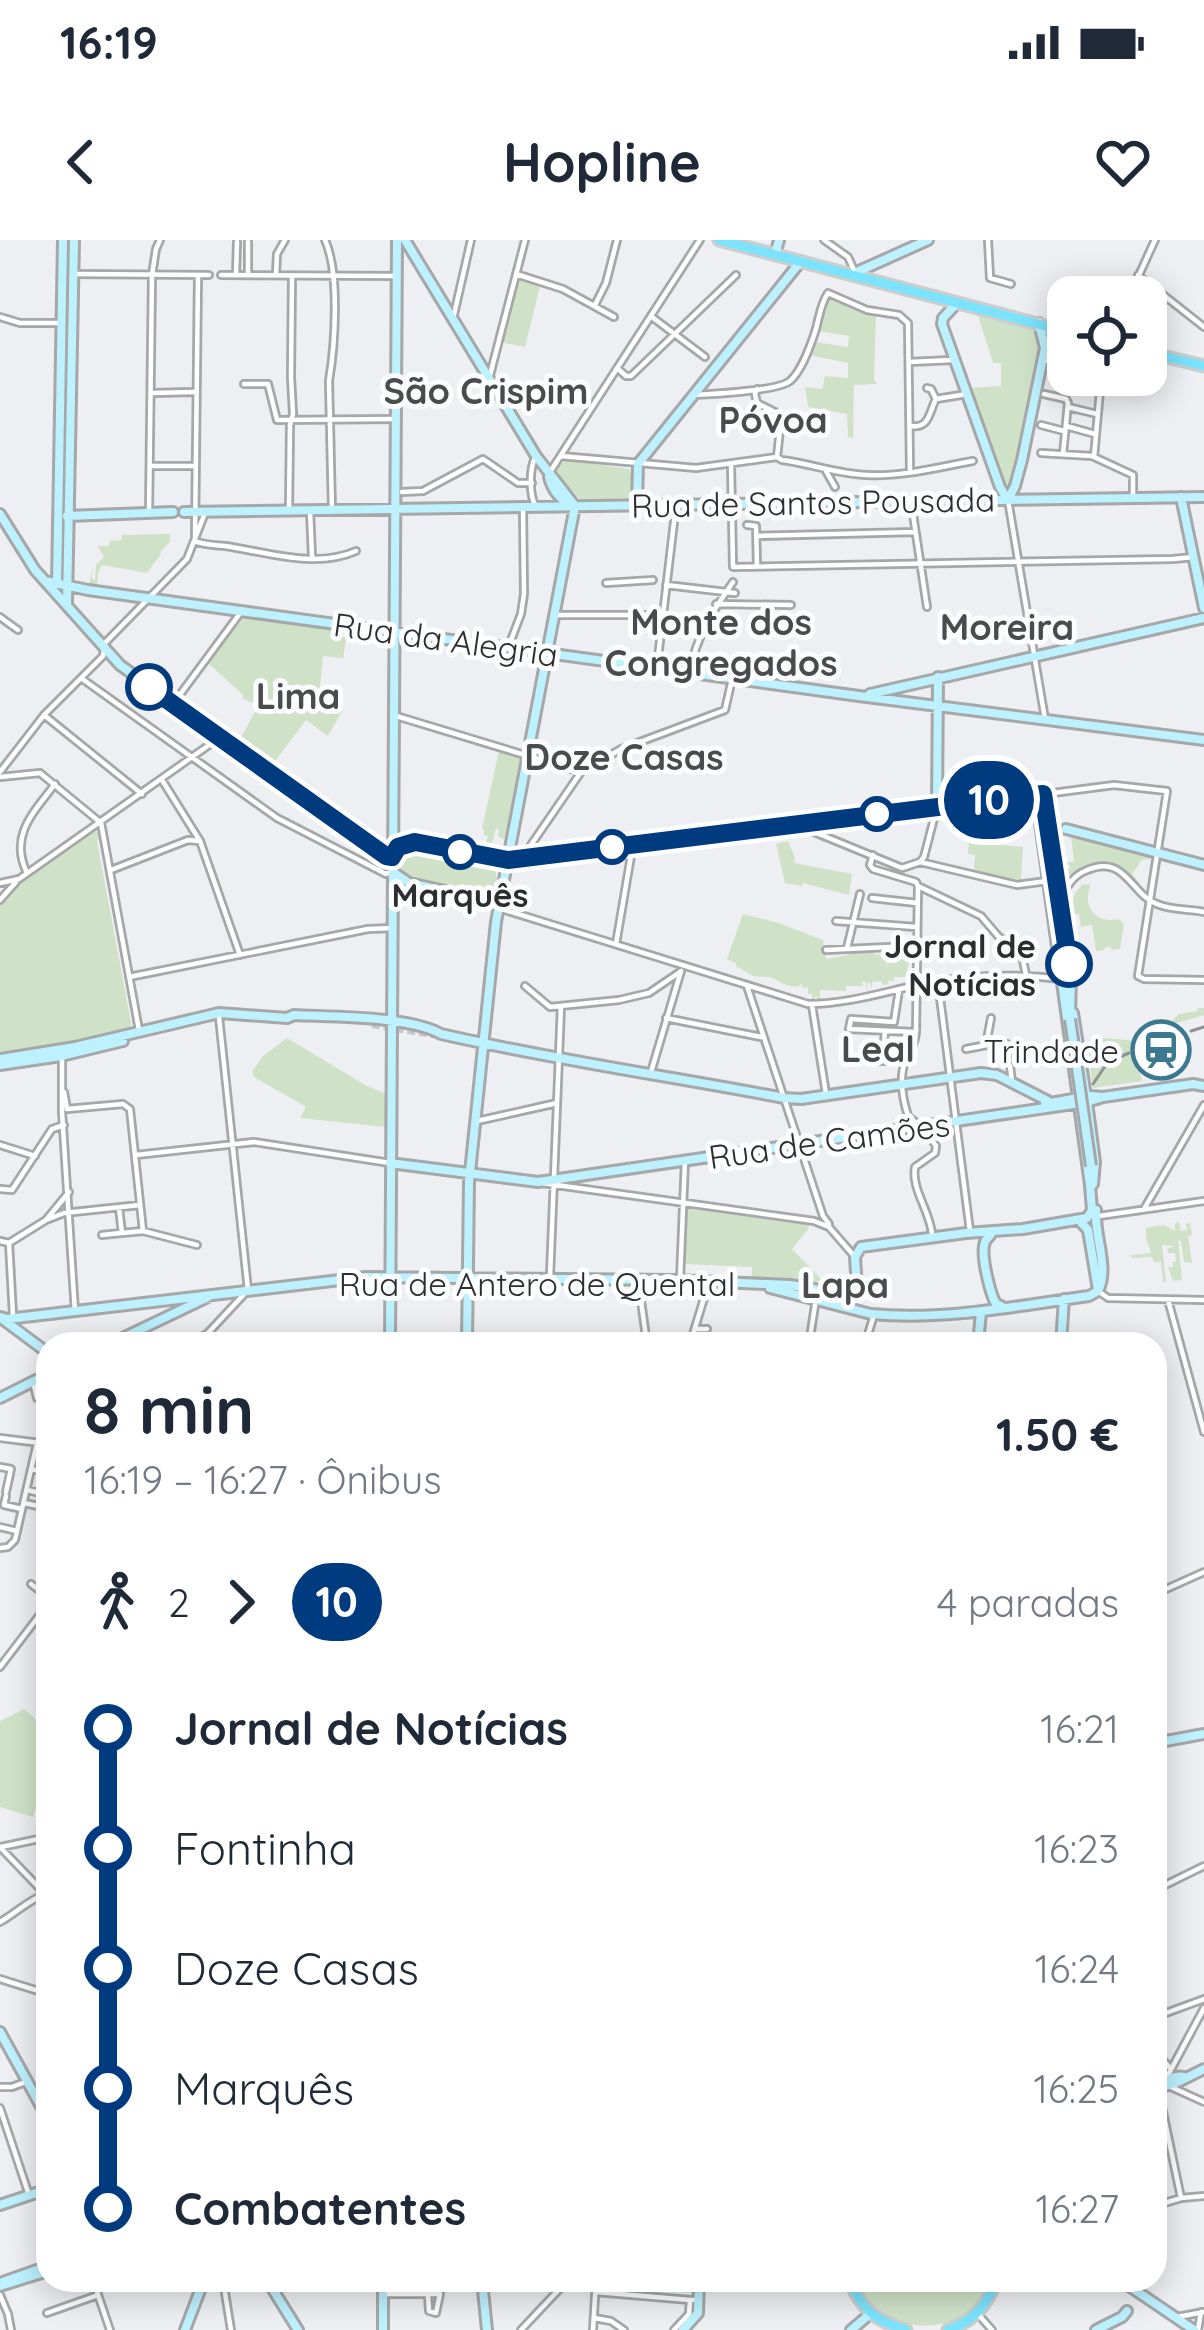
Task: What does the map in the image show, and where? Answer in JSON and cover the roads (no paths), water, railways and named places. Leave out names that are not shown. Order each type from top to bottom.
[{"type":"main road","points":[[62,585],[68,274],[63,240]]},
{"type":"main road","points":[[65,407],[62,323],[74,240]]},
{"type":"main road","points":[[401,240],[549,473],[553,488],[575,506],[499,907],[470,1174],[467,1332]]},
{"type":"main road","points":[[390,1332],[397,265],[401,240]]},
{"type":"main road","points":[[775,255],[779,240]]},
{"type":"main road","points":[[842,272],[856,271],[928,240]]},
{"type":"main road","points":[[724,241],[1047,325]]},
{"type":"main road","points":[[397,265],[404,254],[413,254]]},
{"type":"main road","points":[[637,505],[638,464],[800,261]]},
{"type":"main road","points":[[856,271],[881,282]]},
{"type":"main road","points":[[958,302],[942,321],[1008,500]]},
{"type":"main road","points":[[1008,500],[1022,460],[1045,344],[1039,323]]},
{"type":"main road","points":[[1167,357],[1204,367]]},
{"type":"main road","name":"Rua de Santos Pousada","points":[[189,512],[1204,496]]},
{"type":"main road","points":[[1181,497],[1204,608]]},
{"type":"main road","points":[[63,516],[173,512]]},
{"type":"main road","points":[[0,514],[2,530],[105,650],[134,676],[386,856],[415,842],[508,860],[1043,794],[1061,888],[1078,1077],[1096,1166],[1087,1219],[1098,1291]]},
{"type":"main road","points":[[63,516],[57,571],[67,606]]},
{"type":"main road","points":[[43,579],[57,571]]},
{"type":"main road","name":"Rua da Alegria","points":[[43,579],[241,611],[1204,740]]},
{"type":"main road","points":[[862,696],[1204,618]]},
{"type":"main road","points":[[937,807],[938,677]]},
{"type":"main road","points":[[892,688],[893,700]]},
{"type":"main road","points":[[1028,796],[1034,796],[1052,828],[1047,880],[1091,1184]]},
{"type":"main road","points":[[1052,828],[1204,865]]},
{"type":"main road","points":[[488,857],[500,868],[504,883]]},
{"type":"main road","points":[[393,871],[414,885],[477,898],[490,896],[504,883]]},
{"type":"main road","points":[[0,1062],[218,1013],[372,1024]]},
{"type":"main road","points":[[287,1018],[392,1022],[485,1045],[784,1098],[981,1072],[997,1075],[1048,1101]]},
{"type":"main road","points":[[0,1062],[61,1056],[132,1039],[139,1032]]},
{"type":"main road","points":[[499,1044],[557,1057]]},
{"type":"main road","name":"Rua de Camões","points":[[391,1163],[554,1182],[1200,1082]]},
{"type":"main road","points":[[1031,1111],[1033,1093]]},
{"type":"main road","name":"Rua de Camões","points":[[1048,1101],[1082,1100]]},
{"type":"main road","points":[[1031,1111],[1048,1101]]},
{"type":"main road","points":[[831,1298],[857,1288],[854,1257],[856,1250],[866,1246],[1087,1219]]},
{"type":"main road","points":[[790,1289],[874,1315],[962,1314],[1089,1296],[1098,1291],[1103,1277],[1087,1219]]},
{"type":"main road","points":[[979,1332],[989,1298],[984,1244],[996,1232]]},
{"type":"main road","name":"Rua de Antero de Quental","points":[[13,1322],[178,1298],[390,1276],[680,1280],[790,1289],[816,1299],[831,1298]]},
{"type":"main road","points":[[988,1283],[994,1303],[1009,1307]]},
{"type":"main road","points":[[135,1332],[215,1295]]},
{"type":"main road","points":[[178,1298],[182,1309]]},
{"type":"main road","points":[[1061,1332],[1064,1299]]},
{"type":"main road","points":[[962,1314],[979,1326]]},
{"type":"main road","points":[[0,1317],[36,1342]]},
{"type":"main road","points":[[0,1398],[36,1380]]},
{"type":"main road","points":[[1167,1741],[1204,1734]]},
{"type":"main road","points":[[1,2036],[36,2096]]},
{"type":"main road","points":[[1167,2083],[1204,2068]]},
{"type":"main road","points":[[0,2205],[36,2193]]},
{"type":"main road","points":[[0,2288],[36,2273]]},
{"type":"main road","points":[[185,2330],[199,2292]]},
{"type":"main road","points":[[275,2292],[298,2330]]},
{"type":"main road","points":[[483,2292],[486,2330]]},
{"type":"main road","points":[[679,2330],[695,2319],[697,2292]]},
{"type":"main road","points":[[854,2292],[871,2314],[906,2330]]},
{"type":"main road","points":[[947,2330],[968,2321],[991,2292]]},
{"type":"main road","points":[[1137,2292],[1196,2330]]},
{"type":"main road","points":[[382,2330],[383,2294]]},
{"type":"main road","points":[[1096,2330],[1122,2317],[1137,2297],[1145,2296]]},
{"type":"main road","points":[[851,2330],[871,2314]]},
{"type":"street","points":[[149,513],[152,274],[160,240]]},
{"type":"street","points":[[277,275],[277,254],[285,240]]},
{"type":"street","points":[[326,240],[333,276],[332,511]]},
{"type":"street","points":[[453,319],[472,240]]},
{"type":"street","points":[[490,379],[525,240]]},
{"type":"street","points":[[595,305],[617,240]]},
{"type":"street","points":[[549,473],[700,240]]},
{"type":"street","points":[[824,240],[848,257],[856,271]]},
{"type":"street","points":[[988,240],[990,278],[1010,284]]},
{"type":"street","points":[[1155,240],[1138,275],[1204,327]]},
{"type":"street","points":[[236,275],[237,242]]},
{"type":"street","points":[[248,242],[248,275]]},
{"type":"street","points":[[68,274],[209,275]]},
{"type":"street","points":[[516,274],[562,289],[614,317]]},
{"type":"street","points":[[195,541],[189,512],[198,275]]},
{"type":"street","points":[[221,275],[397,276]]},
{"type":"street","points":[[289,512],[292,275]]},
{"type":"street","points":[[617,368],[631,376],[736,275]]},
{"type":"street","points":[[694,395],[782,386],[794,376],[813,337],[826,293],[878,312],[899,314],[908,323],[910,472]]},
{"type":"street","points":[[651,316],[705,357]]},
{"type":"street","points":[[0,317],[20,323],[62,323]]},
{"type":"street","points":[[1042,359],[1047,360]]},
{"type":"street","points":[[909,362],[956,360]]},
{"type":"street","points":[[244,384],[268,384],[277,420],[396,419]]},
{"type":"street","points":[[910,426],[926,422],[936,398],[933,388]]},
{"type":"street","points":[[757,389],[758,403],[781,420],[777,457]]},
{"type":"street","points":[[152,393],[197,392]]},
{"type":"street","points":[[936,398],[967,394]]},
{"type":"street","points":[[1044,394],[1066,399],[1063,455]]},
{"type":"street","points":[[1094,457],[1100,396]]},
{"type":"street","points":[[1068,407],[1098,414]]},
{"type":"street","points":[[1041,424],[1096,434]]},
{"type":"street","points":[[1041,453],[1094,457],[1132,476],[1133,497]]},
{"type":"street","points":[[536,456],[532,460],[536,507]]},
{"type":"street","points":[[561,456],[699,468],[777,457],[820,466],[835,487]]},
{"type":"street","points":[[402,492],[423,491],[483,459],[518,483],[532,483]]},
{"type":"street","points":[[826,471],[865,476],[973,461]]},
{"type":"street","points":[[731,464],[733,567],[1194,557]]},
{"type":"street","points":[[150,466],[194,466]]},
{"type":"street","points":[[423,491],[423,509]]},
{"type":"street","points":[[1008,500],[1045,720]]},
{"type":"street","points":[[911,501],[927,607]]},
{"type":"street","points":[[657,667],[676,505]]},
{"type":"street","points":[[508,648],[524,594],[523,507]]},
{"type":"street","points":[[310,511],[312,556]]},
{"type":"street","points":[[0,775],[44,715],[104,656],[108,640],[187,559],[206,512]]},
{"type":"street","points":[[747,525],[756,526],[757,566]]},
{"type":"street","points":[[757,536],[915,532]]},
{"type":"street","points":[[195,541],[281,557],[356,551]]},
{"type":"street","points":[[606,583],[653,580]]},
{"type":"street","points":[[733,582],[733,606]]},
{"type":"street","points":[[666,583],[730,593]]},
{"type":"street","points":[[690,672],[694,646],[716,604],[730,593]]},
{"type":"street","points":[[716,604],[791,605]]},
{"type":"street","points":[[172,704],[241,611]]},
{"type":"street","points":[[556,615],[663,615]]},
{"type":"street","points":[[0,617],[19,630]]},
{"type":"street","points":[[81,678],[277,818],[386,874],[393,871]]},
{"type":"street","points":[[522,858],[581,772],[621,749],[725,710],[732,679]]},
{"type":"street","points":[[44,715],[142,794]]},
{"type":"street","points":[[393,715],[581,772]]},
{"type":"street","points":[[0,900],[19,879],[220,737]]},
{"type":"street","points":[[0,775],[37,772],[100,823],[139,1032]]},
{"type":"street","points":[[162,780],[200,842],[240,955]]},
{"type":"street","points":[[27,874],[21,831],[55,784]]},
{"type":"street","points":[[1043,794],[1114,785],[1167,791],[1138,977],[1204,980]]},
{"type":"street","points":[[920,862],[937,807]]},
{"type":"street","points":[[796,824],[902,868],[920,862],[1016,885],[1047,880],[1061,888],[1083,872],[1112,868],[1126,875],[1154,904],[1204,912]]},
{"type":"street","points":[[111,870],[188,840],[200,842]]},
{"type":"street","points":[[616,944],[632,844]]},
{"type":"street","points":[[873,855],[873,869],[916,882],[981,916],[1022,955],[1026,975]]},
{"type":"street","points":[[0,883],[19,879]]},
{"type":"street","points":[[918,886],[916,1032],[902,1084],[905,1111],[936,1150],[915,1167],[914,1174],[931,1219],[932,1237]]},
{"type":"street","points":[[847,948],[860,894]]},
{"type":"street","points":[[477,898],[681,969],[812,1005],[938,982],[1026,975],[1061,979]]},
{"type":"street","points":[[872,898],[917,903]]},
{"type":"street","points":[[836,921],[916,927]]},
{"type":"street","points":[[129,977],[393,928]]},
{"type":"street","points":[[826,950],[910,946]]},
{"type":"street","points":[[525,986],[550,1007],[602,1003],[649,993],[681,969]]},
{"type":"street","points":[[651,1072],[681,969]]},
{"type":"street","points":[[938,982],[969,1233]]},
{"type":"street","points":[[746,986],[824,1216],[849,1243],[866,1246]]},
{"type":"street","points":[[899,990],[894,1022],[851,1019],[849,1029],[916,1032]]},
{"type":"street","points":[[812,1005],[826,1095]]},
{"type":"street","points":[[550,1278],[561,1006]]},
{"type":"street","points":[[210,1332],[248,1290],[218,1013]]},
{"type":"street","points":[[667,1018],[764,1037]]},
{"type":"street","points":[[986,1045],[991,1018]]},
{"type":"street","points":[[882,1061],[886,1032]]},
{"type":"street","points":[[966,1048],[1007,1044],[1009,1057]]},
{"type":"street","points":[[75,1047],[61,1056],[75,1312]]},
{"type":"street","points":[[903,1048],[912,1050]]},
{"type":"street","points":[[863,1059],[906,1058]]},
{"type":"street","points":[[1010,1066],[1012,1082]]},
{"type":"street","points":[[62,1084],[67,1109],[129,1106],[143,1231]]},
{"type":"street","points":[[477,1121],[557,1103]]},
{"type":"street","points":[[1144,1209],[1204,1105]]},
{"type":"street","points":[[0,1189],[12,1190],[54,1127],[64,1125]]},
{"type":"street","points":[[136,1156],[260,1143],[391,1163]]},
{"type":"street","points":[[0,1145],[34,1156]]},
{"type":"street","points":[[680,1280],[685,1160]]},
{"type":"street","points":[[554,1182],[814,1221],[824,1216]]},
{"type":"street","points":[[46,1220],[69,1192]]},
{"type":"street","points":[[1087,1219],[1204,1201]]},
{"type":"street","points":[[0,1241],[9,1243],[46,1220],[69,1213],[140,1205]]},
{"type":"street","points":[[119,1208],[122,1233]]},
{"type":"street","points":[[814,1221],[829,1227],[854,1257]]},
{"type":"street","points":[[102,1235],[143,1231],[197,1245]]},
{"type":"street","points":[[9,1243],[13,1322]]},
{"type":"street","points":[[638,1279],[645,1332]]},
{"type":"street","points":[[694,1332],[710,1282]]},
{"type":"street","points":[[1098,1291],[1108,1298],[1204,1300]]},
{"type":"street","points":[[811,1332],[816,1299]]},
{"type":"street","points":[[1168,1300],[1204,1432]]},
{"type":"street","points":[[869,1332],[874,1315]]},
{"type":"street","points":[[695,1328],[707,1329]]},
{"type":"street","points":[[33,1381],[36,1394]]},
{"type":"street","points":[[0,1438],[36,1443]]},
{"type":"street","points":[[0,1548],[12,1544],[17,1531],[36,1447]]},
{"type":"street","points":[[0,1467],[11,1469],[4,1505],[36,1507]]},
{"type":"street","points":[[31,1469],[36,1470]]},
{"type":"street","points":[[26,1490],[36,1492]]},
{"type":"street","points":[[0,1527],[17,1531]]},
{"type":"street","points":[[1167,1589],[1204,1572]]},
{"type":"street","points":[[31,1584],[36,1589]]},
{"type":"street","points":[[0,1667],[36,1617]]},
{"type":"street","points":[[0,1847],[36,1840]]},
{"type":"street","points":[[0,1847],[36,1885]]},
{"type":"street","points":[[1167,1884],[1204,1866]]},
{"type":"street","points":[[0,1922],[36,1902]]},
{"type":"street","points":[[0,1978],[36,1990]]},
{"type":"street","points":[[1167,2013],[1204,1999]]},
{"type":"street","points":[[1167,2076],[1204,2008]]},
{"type":"street","points":[[1167,2064],[1171,2069]]},
{"type":"street","points":[[1183,2079],[1185,2093]]},
{"type":"street","points":[[0,2086],[28,2081]]},
{"type":"street","points":[[1167,2088],[1204,2102]]},
{"type":"street","points":[[0,2108],[29,2195]]},
{"type":"street","points":[[1167,2120],[1181,2198]]},
{"type":"street","points":[[1167,2202],[1204,2196]]},
{"type":"street","points":[[0,2288],[11,2330]]},
{"type":"street","points":[[97,2292],[110,2330]]},
{"type":"street","points":[[225,2292],[232,2330]]},
{"type":"street","points":[[521,2330],[557,2292]]},
{"type":"street","points":[[593,2330],[596,2292],[696,2302]]},
{"type":"street","points":[[383,2294],[428,2295]]},
{"type":"street","points":[[47,2313],[98,2295]]},
{"type":"street","points":[[1177,2318],[1202,2312]]},
{"type":"street","points":[[1196,2330],[1202,2312]]},
{"type":"street","points":[[977,2313],[992,2330]]},
{"type":"street","points":[[0,2320],[10,2318]]},
{"type":"street","points":[[594,2318],[611,2320],[624,2330]]},
{"type":"tunnel","points":[[1056,828],[1062,827]]},
{"type":"tunnel","points":[[372,1024],[438,1035]]},
{"type":"tram line","points":[[1191,1031],[1204,1027]]},
{"type":"tram line","points":[[1093,1084],[1108,1062],[1129,1053]]},
{"type":"place","name":"Marquês","points":[[460,852]]},
{"type":"place","name":"Jornal de Notícias","points":[[1069,964]]},
{"type":"place","name":"Trindade","points":[[1161,1050]]},
{"type":"district","name":"São Crispim","points":[[486,390]]},
{"type":"district","name":"Póvoa","points":[[773,419]]},
{"type":"district","name":"Moreira","points":[[1007,626]]},
{"type":"district","name":"Monte dos Congregados","points":[[721,642]]},
{"type":"district","name":"Lima","points":[[298,695]]},
{"type":"district","name":"Doze Casas","points":[[624,756]]},
{"type":"district","name":"Leal","points":[[878,1048]]},
{"type":"district","name":"Lapa","points":[[845,1284]]}]
